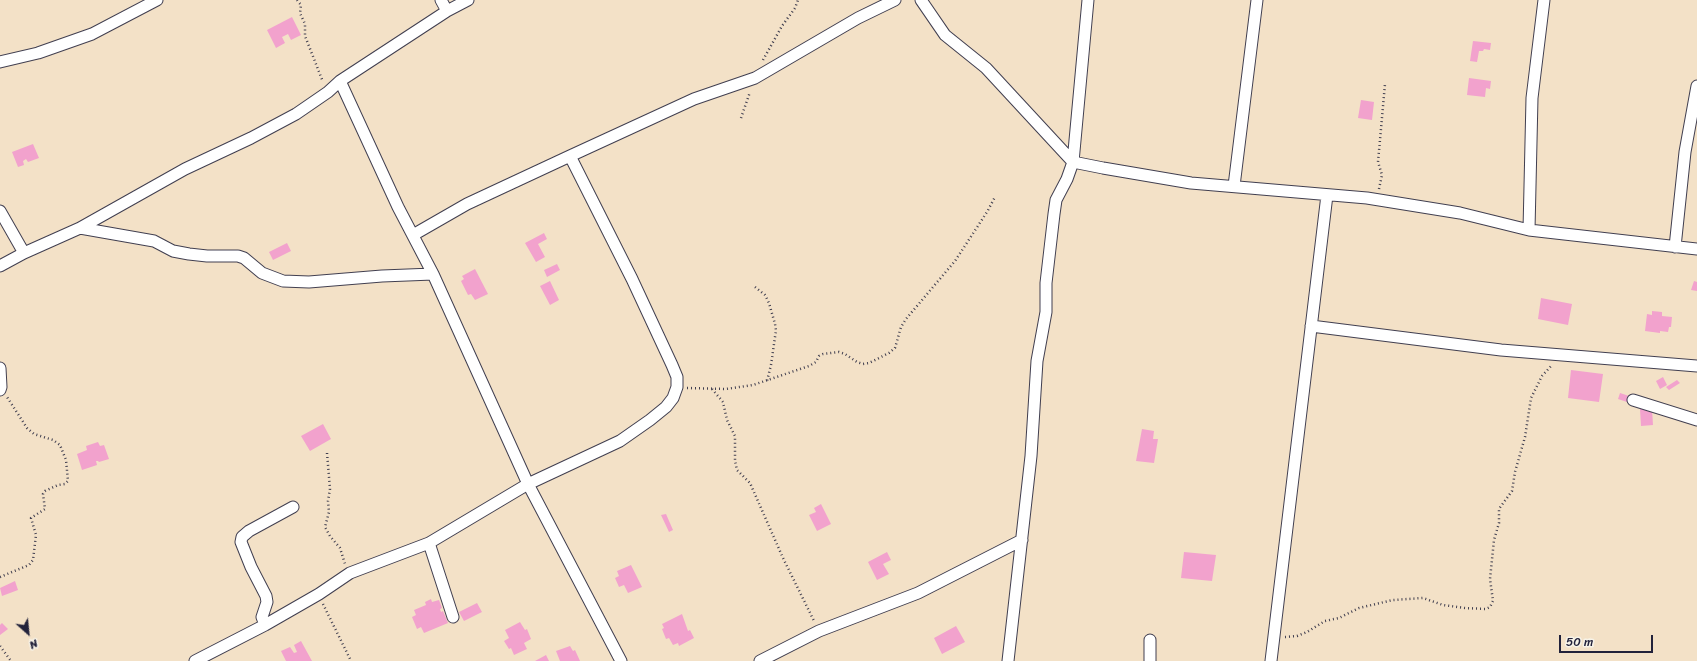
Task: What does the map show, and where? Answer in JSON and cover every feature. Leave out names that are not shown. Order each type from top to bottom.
[{"type":"street","points":[[0,62],[38,53],[92,34],[157,0]]},
{"type":"street","points":[[441,0],[447,11]]},
{"type":"street","points":[[0,266],[24,252],[80,228],[185,169],[251,138],[296,114],[328,92],[340,81],[447,11],[468,0]]},
{"type":"street","points":[[413,235],[467,204],[694,99],[755,78],[858,18],[895,0]]},
{"type":"street","points":[[921,0],[945,35],[986,68],[1073,162],[1191,183],[1377,200],[1460,213],[1529,230],[1581,234],[1674,247],[1697,248]]},
{"type":"street","points":[[1008,661],[1031,456],[1038,361],[1046,312],[1046,283],[1056,200],[1067,179],[1073,162],[1088,0]]},
{"type":"street","points":[[1234,186],[1257,0]]},
{"type":"street","points":[[1529,230],[1532,98],[1544,0]]},
{"type":"street","points":[[340,81],[398,207],[433,274],[528,484],[621,661]]},
{"type":"street","points":[[1674,247],[1685,152],[1697,86]]},
{"type":"street","points":[[195,661],[265,625],[319,594],[350,572],[429,543],[528,484],[620,441],[635,432],[666,407],[673,398],[677,387],[677,377],[672,365],[570,156]]},
{"type":"street","points":[[1271,661],[1327,195]]},
{"type":"street","points":[[0,211],[24,252]]},
{"type":"street","points":[[80,228],[154,241],[173,251],[207,256],[238,256],[244,258],[262,273],[283,281],[309,282],[382,276],[433,274]]},
{"type":"street","points":[[1311,326],[1448,344],[1697,366]]},
{"type":"street","points":[[0,368],[1,389]]},
{"type":"street","points":[[1633,400],[1697,420]]},
{"type":"street","points":[[265,625],[262,617],[267,602],[266,596],[250,566],[241,542],[242,537],[249,531],[294,507]]},
{"type":"street","points":[[760,661],[819,631],[918,592],[1022,540]]},
{"type":"street","points":[[429,543],[453,617]]},
{"type":"street","points":[[1150,640],[1150,661]]},
{"type":"path","points":[[298,0],[301,6],[300,13],[305,24],[305,36],[328,92]]},
{"type":"path","points":[[741,118],[755,78],[770,46],[796,8],[798,0]]},
{"type":"path","points":[[1377,200],[1382,175],[1378,162],[1385,84]]},
{"type":"path","points":[[677,387],[712,389],[743,388],[813,364],[823,354],[845,354],[863,364],[869,363],[889,353],[895,348],[901,328],[906,319],[955,262],[995,197]]},
{"type":"path","points":[[755,287],[765,295],[769,302],[776,330],[767,381]]},
{"type":"path","points":[[1274,635],[1286,637],[1296,636],[1307,632],[1325,621],[1339,618],[1359,608],[1406,598],[1423,598],[1444,605],[1478,610],[1486,609],[1490,606],[1493,601],[1491,571],[1494,540],[1498,527],[1499,509],[1512,491],[1515,472],[1525,437],[1531,398],[1542,376],[1562,355]]},
{"type":"path","points":[[0,577],[29,565],[34,560],[36,535],[31,518],[45,509],[43,494],[45,491],[65,484],[68,481],[66,460],[60,445],[53,440],[34,434],[27,428],[1,389]]},
{"type":"path","points":[[712,389],[723,402],[727,420],[735,436],[734,461],[737,470],[750,483],[783,558],[819,631]]},
{"type":"path","points":[[327,453],[330,489],[328,501],[329,512],[326,527],[330,536],[340,548],[342,558],[350,572]]},
{"type":"path","points":[[319,594],[351,661]]},
{"type":"path","points":[[0,646],[11,661]]},
{"type":"building","points":[[292,17],[301,35],[291,40],[288,34],[282,37],[285,43],[276,48],[267,30]]},
{"type":"building","points":[[1473,41],[1491,43],[1490,50],[1484,49],[1483,51],[1479,51],[1477,62],[1470,61]]},
{"type":"building","points":[[1469,78],[1491,81],[1490,89],[1486,88],[1485,97],[1467,95]]},
{"type":"building","points":[[1361,100],[1374,102],[1372,120],[1358,118]]},
{"type":"building","points":[[33,144],[39,158],[28,162],[26,159],[23,161],[24,165],[18,167],[12,152]]},
{"type":"building","points":[[544,233],[547,239],[538,244],[545,257],[536,262],[525,243]]},
{"type":"building","points":[[287,243],[291,251],[273,260],[269,252]]},
{"type":"building","points":[[557,264],[560,270],[547,277],[544,270]]},
{"type":"building","points":[[475,269],[488,294],[475,300],[471,294],[468,295],[461,281],[464,279],[462,276]]},
{"type":"building","points":[[550,281],[559,300],[550,305],[540,286]]},
{"type":"building","points":[[1694,281],[1697,282],[1697,291],[1691,290]]},
{"type":"building","points":[[1541,298],[1572,304],[1568,325],[1538,319]]},
{"type":"building","points":[[1652,311],[1662,312],[1662,316],[1672,317],[1671,327],[1669,327],[1668,332],[1660,331],[1660,333],[1645,331],[1647,314],[1652,315]]},
{"type":"building","points":[[1571,370],[1603,374],[1599,402],[1568,398]]},
{"type":"building","points":[[1663,377],[1667,385],[1660,389],[1656,381]]},
{"type":"building","points":[[1677,380],[1680,383],[1669,390],[1666,387]]},
{"type":"building","points":[[1620,393],[1629,396],[1627,402],[1618,399]]},
{"type":"building","points":[[1640,409],[1652,409],[1653,425],[1641,426]]},
{"type":"building","points":[[323,424],[331,439],[310,451],[301,436]]},
{"type":"building","points":[[1142,429],[1154,431],[1153,439],[1158,439],[1154,463],[1136,461]]},
{"type":"building","points":[[98,442],[100,446],[104,445],[109,459],[99,462],[96,461],[97,465],[82,470],[77,454],[87,450],[86,446]]},
{"type":"building","points":[[821,504],[831,524],[817,531],[809,515],[816,512],[814,508]]},
{"type":"building","points":[[666,514],[673,530],[669,532],[661,515]]},
{"type":"building","points":[[887,552],[891,560],[883,564],[889,574],[877,580],[868,562]]},
{"type":"building","points":[[1184,552],[1216,555],[1212,581],[1181,578]]},
{"type":"building","points":[[631,565],[642,587],[628,593],[624,585],[619,587],[615,578],[619,576],[617,571]]},
{"type":"building","points":[[15,581],[18,590],[2,596],[0,588]]},
{"type":"building","points":[[431,599],[432,602],[439,600],[442,608],[440,609],[441,612],[443,611],[448,623],[424,633],[421,627],[417,629],[412,617],[416,615],[414,610],[426,605],[425,602]]},
{"type":"building","points":[[477,603],[482,612],[464,621],[459,612]]},
{"type":"building","points":[[682,614],[688,631],[690,630],[694,638],[679,646],[678,643],[673,645],[669,638],[666,639],[662,629],[664,628],[662,624]]},
{"type":"building","points":[[520,622],[525,630],[527,629],[531,639],[524,643],[527,649],[514,655],[511,648],[509,649],[504,641],[509,638],[505,630]]},
{"type":"building","points":[[2,623],[8,629],[0,635],[0,625]]},
{"type":"building","points":[[956,626],[965,642],[942,654],[934,638]]},
{"type":"building","points":[[301,641],[312,661],[286,661],[281,651],[290,647],[294,653],[297,652],[294,645]]},
{"type":"building","points":[[570,646],[573,651],[575,650],[580,661],[560,661],[556,651]]},
{"type":"building","points":[[546,655],[549,661],[535,661]]}]
